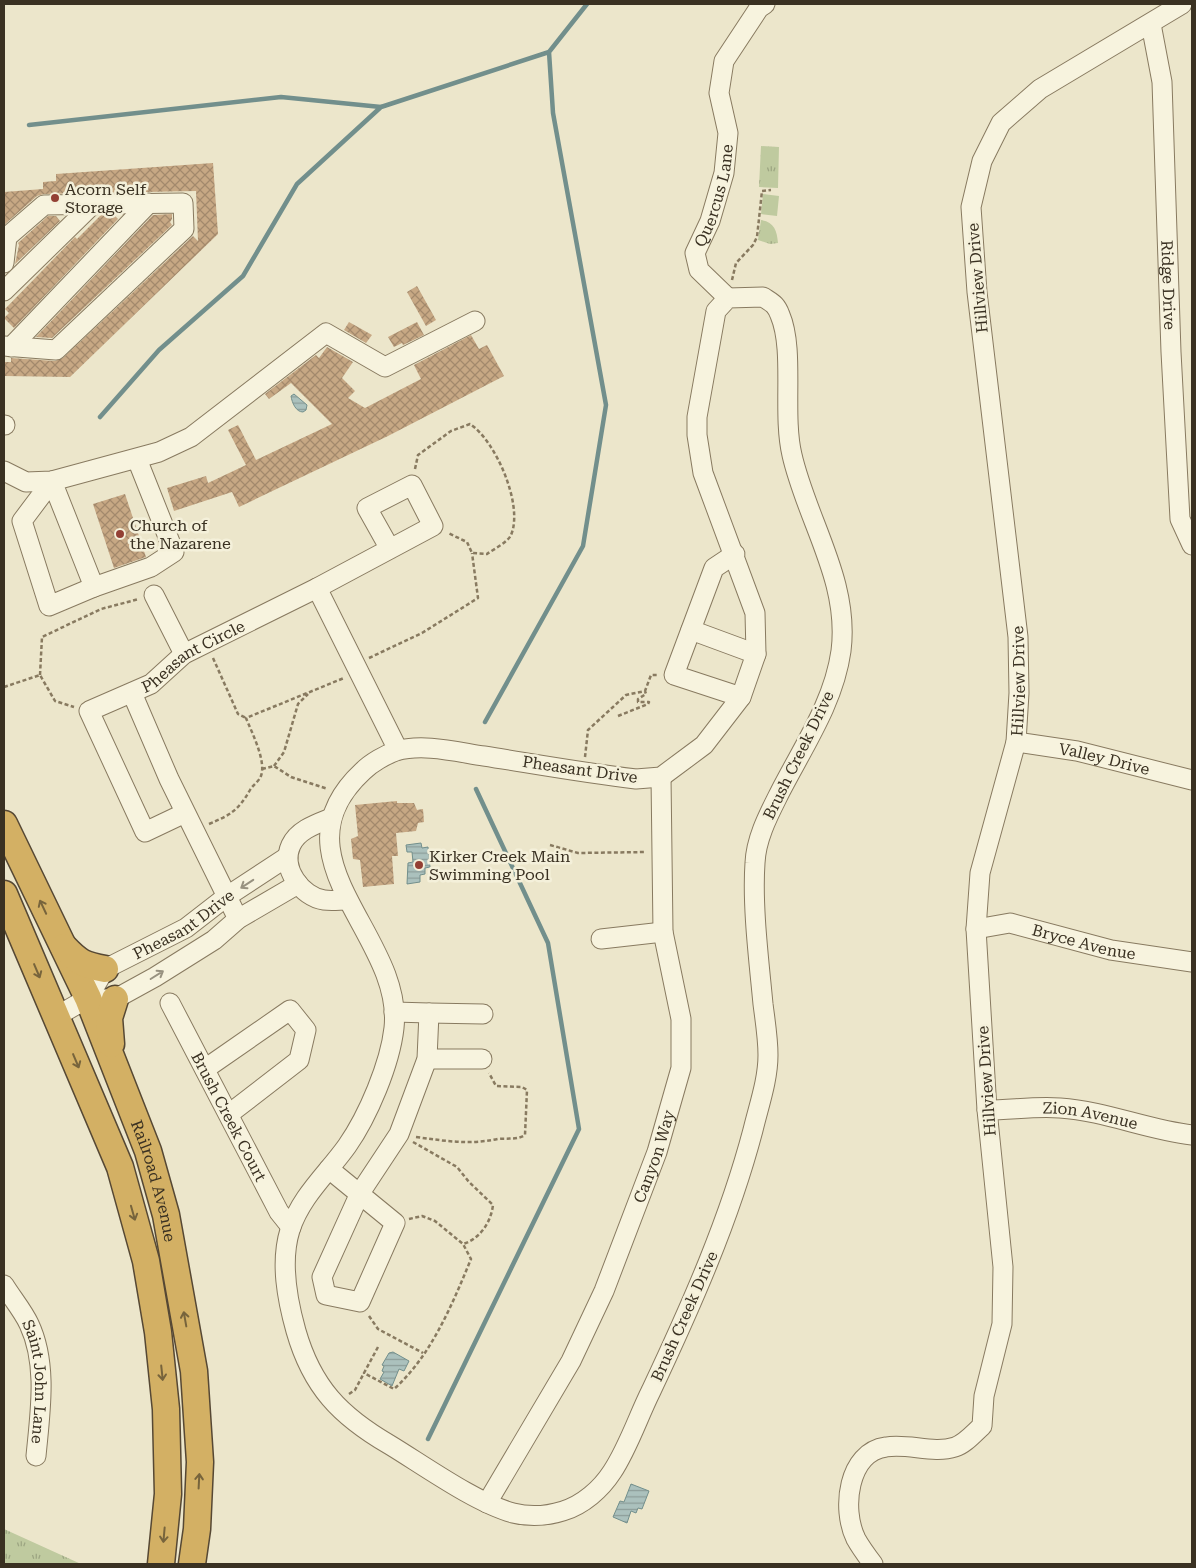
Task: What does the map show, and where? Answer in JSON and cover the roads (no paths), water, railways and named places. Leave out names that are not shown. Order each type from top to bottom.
[{"type":"highway","name":"Railroad Avenue","points":[[4,824],[60,944],[88,998],[148,1151],[166,1215],[194,1371],[200,1462],[197,1529],[192,1564]]},
{"type":"highway","name":"Railroad Avenue","points":[[4,894],[120,1168],[146,1261],[158,1332],[166,1409],[168,1494],[161,1564]]},
{"type":"highway","points":[[60,944],[77,961],[86,966],[105,969]]},
{"type":"highway","points":[[115,999],[109,1018],[109,1035],[123,1085]]},
{"type":"street","name":"Hillview Drive","points":[[873,1564],[856,1538],[850,1510],[852,1480],[862,1459],[871,1451],[884,1447],[955,1447],[982,1426],[984,1396],[1002,1324],[1003,1276],[987,1110],[976,929],[980,873],[1016,742],[1019,693],[1018,637],[977,292],[971,207],[982,161],[1002,123],[1040,89],[1182,4]]},
{"type":"street","name":"Quercus Lane","points":[[728,298],[699,270],[695,253],[710,221],[724,174],[728,133],[719,94],[724,62],[762,6]]},
{"type":"street","name":"Ridge Drive","points":[[1151,24],[1162,82],[1171,352],[1180,519],[1192,545]]},
{"type":"street","points":[[7,347],[149,203]]},
{"type":"street","points":[[4,263],[7,236],[44,205],[183,203],[184,229],[56,350],[7,347]]},
{"type":"street","points":[[4,291],[93,204]]},
{"type":"street","name":"Brush Creek Drive","points":[[330,853],[337,880],[379,954],[394,1000],[394,1032],[377,1088],[352,1139],[306,1196],[291,1227],[285,1254],[287,1289],[302,1354],[317,1382],[342,1414],[369,1433],[487,1503],[514,1513],[536,1516],[561,1512],[584,1502],[611,1474],[695,1295],[724,1226],[738,1185],[766,1080],[768,1052],[760,972],[755,859],[766,818],[828,701],[841,652],[841,607],[833,571],[792,454],[787,416],[786,351],[782,317],[773,303],[763,297],[728,298]]},
{"type":"street","name":"Pheasant Drive","points":[[330,853],[331,818],[343,795],[368,766],[398,750],[433,748],[636,779],[661,776],[704,744],[741,697],[756,654],[755,613],[735,554],[703,473],[697,435],[697,417],[716,311],[728,298]]},
{"type":"street","points":[[4,472],[26,482],[52,481],[158,452],[191,437],[326,334],[385,367],[475,321]]},
{"type":"street","points":[[52,481],[22,521],[50,606],[94,587],[151,567],[174,552],[137,459]]},
{"type":"street","points":[[52,481],[94,587]]},
{"type":"street","name":"Pheasant Circle","points":[[238,919],[185,813],[132,693],[151,684],[184,654],[317,588],[390,549],[433,526],[412,485],[367,508],[390,549]]},
{"type":"street","points":[[735,554],[714,568],[674,675],[741,697]]},
{"type":"street","points":[[317,588],[398,750]]},
{"type":"street","points":[[154,595],[184,654]]},
{"type":"street","points":[[691,630],[756,654]]},
{"type":"street","points":[[132,693],[89,711],[144,832],[185,813]]},
{"type":"street","name":"Valley Drive","points":[[1016,742],[1077,751],[1192,780]]},
{"type":"street","name":"Canyon Way","points":[[487,1503],[571,1361],[604,1291],[657,1152],[680,1068],[681,1019],[663,932],[661,776]]},
{"type":"street","points":[[331,818],[311,826],[296,837],[290,846],[288,858],[290,872],[298,884],[312,897],[347,900]]},
{"type":"street","name":"Pheasant Drive","points":[[105,969],[180,932],[226,897],[288,858]]},
{"type":"street","name":"Pheasant Drive","points":[[115,999],[196,952],[238,919],[298,884]]},
{"type":"street","name":"Bryce Avenue","points":[[976,929],[1010,923],[1111,950],[1192,962]]},
{"type":"street","points":[[601,939],[663,932]]},
{"type":"street","points":[[57,1016],[88,998],[105,969]]},
{"type":"street","points":[[88,998],[115,999]]},
{"type":"street","name":"Brush Creek Court","points":[[170,1003],[279,1212],[291,1227]]},
{"type":"street","points":[[205,1069],[290,1010],[306,1030],[299,1060],[229,1114]]},
{"type":"street","points":[[394,1012],[483,1014]]},
{"type":"street","points":[[329,1169],[360,1192],[395,1223],[360,1302],[326,1295],[322,1277],[360,1192],[399,1134],[427,1059],[429,1013]]},
{"type":"street","points":[[427,1059],[482,1059]]},
{"type":"street","name":"Zion Avenue","points":[[987,1110],[1060,1108],[1115,1117],[1170,1132],[1192,1135]]},
{"type":"street","name":"Saint John Lane","points":[[4,1285],[29,1324],[38,1347],[40,1406],[36,1456]]},
{"type":"water","points":[[294,394],[307,405],[306,410],[303,412],[296,409],[293,404],[291,396]]},
{"type":"water","name":"Kirker Creek Main Swimming Pool","points":[[421,843],[422,848],[428,847],[430,867],[425,868],[425,874],[420,875],[420,882],[407,884],[408,863],[413,862],[412,852],[407,852],[406,845]]},
{"type":"water","points":[[393,1352],[409,1361],[404,1371],[399,1369],[392,1386],[380,1379],[384,1372],[382,1371],[384,1366],[382,1365],[389,1353]]},
{"type":"water","points":[[631,1484],[649,1491],[642,1509],[638,1508],[636,1513],[631,1511],[627,1523],[613,1517],[620,1501],[624,1502]]},
{"type":"waterway","points":[[485,722],[583,546],[606,405],[553,113],[549,52],[587,4]]},
{"type":"waterway","points":[[29,125],[281,97],[381,107],[549,52]]},
{"type":"waterway","points":[[100,417],[159,350],[243,276],[297,184],[381,107]]},
{"type":"waterway","points":[[428,1439],[579,1129],[548,943],[476,789]]},
{"type":"place","name":"Acorn Self Storage","points":[[55,198]]},
{"type":"place","name":"Church of the Nazarene","points":[[120,534]]},
{"type":"place","name":"Kirker Creek Main Swimming Pool","points":[[419,865]]}]
